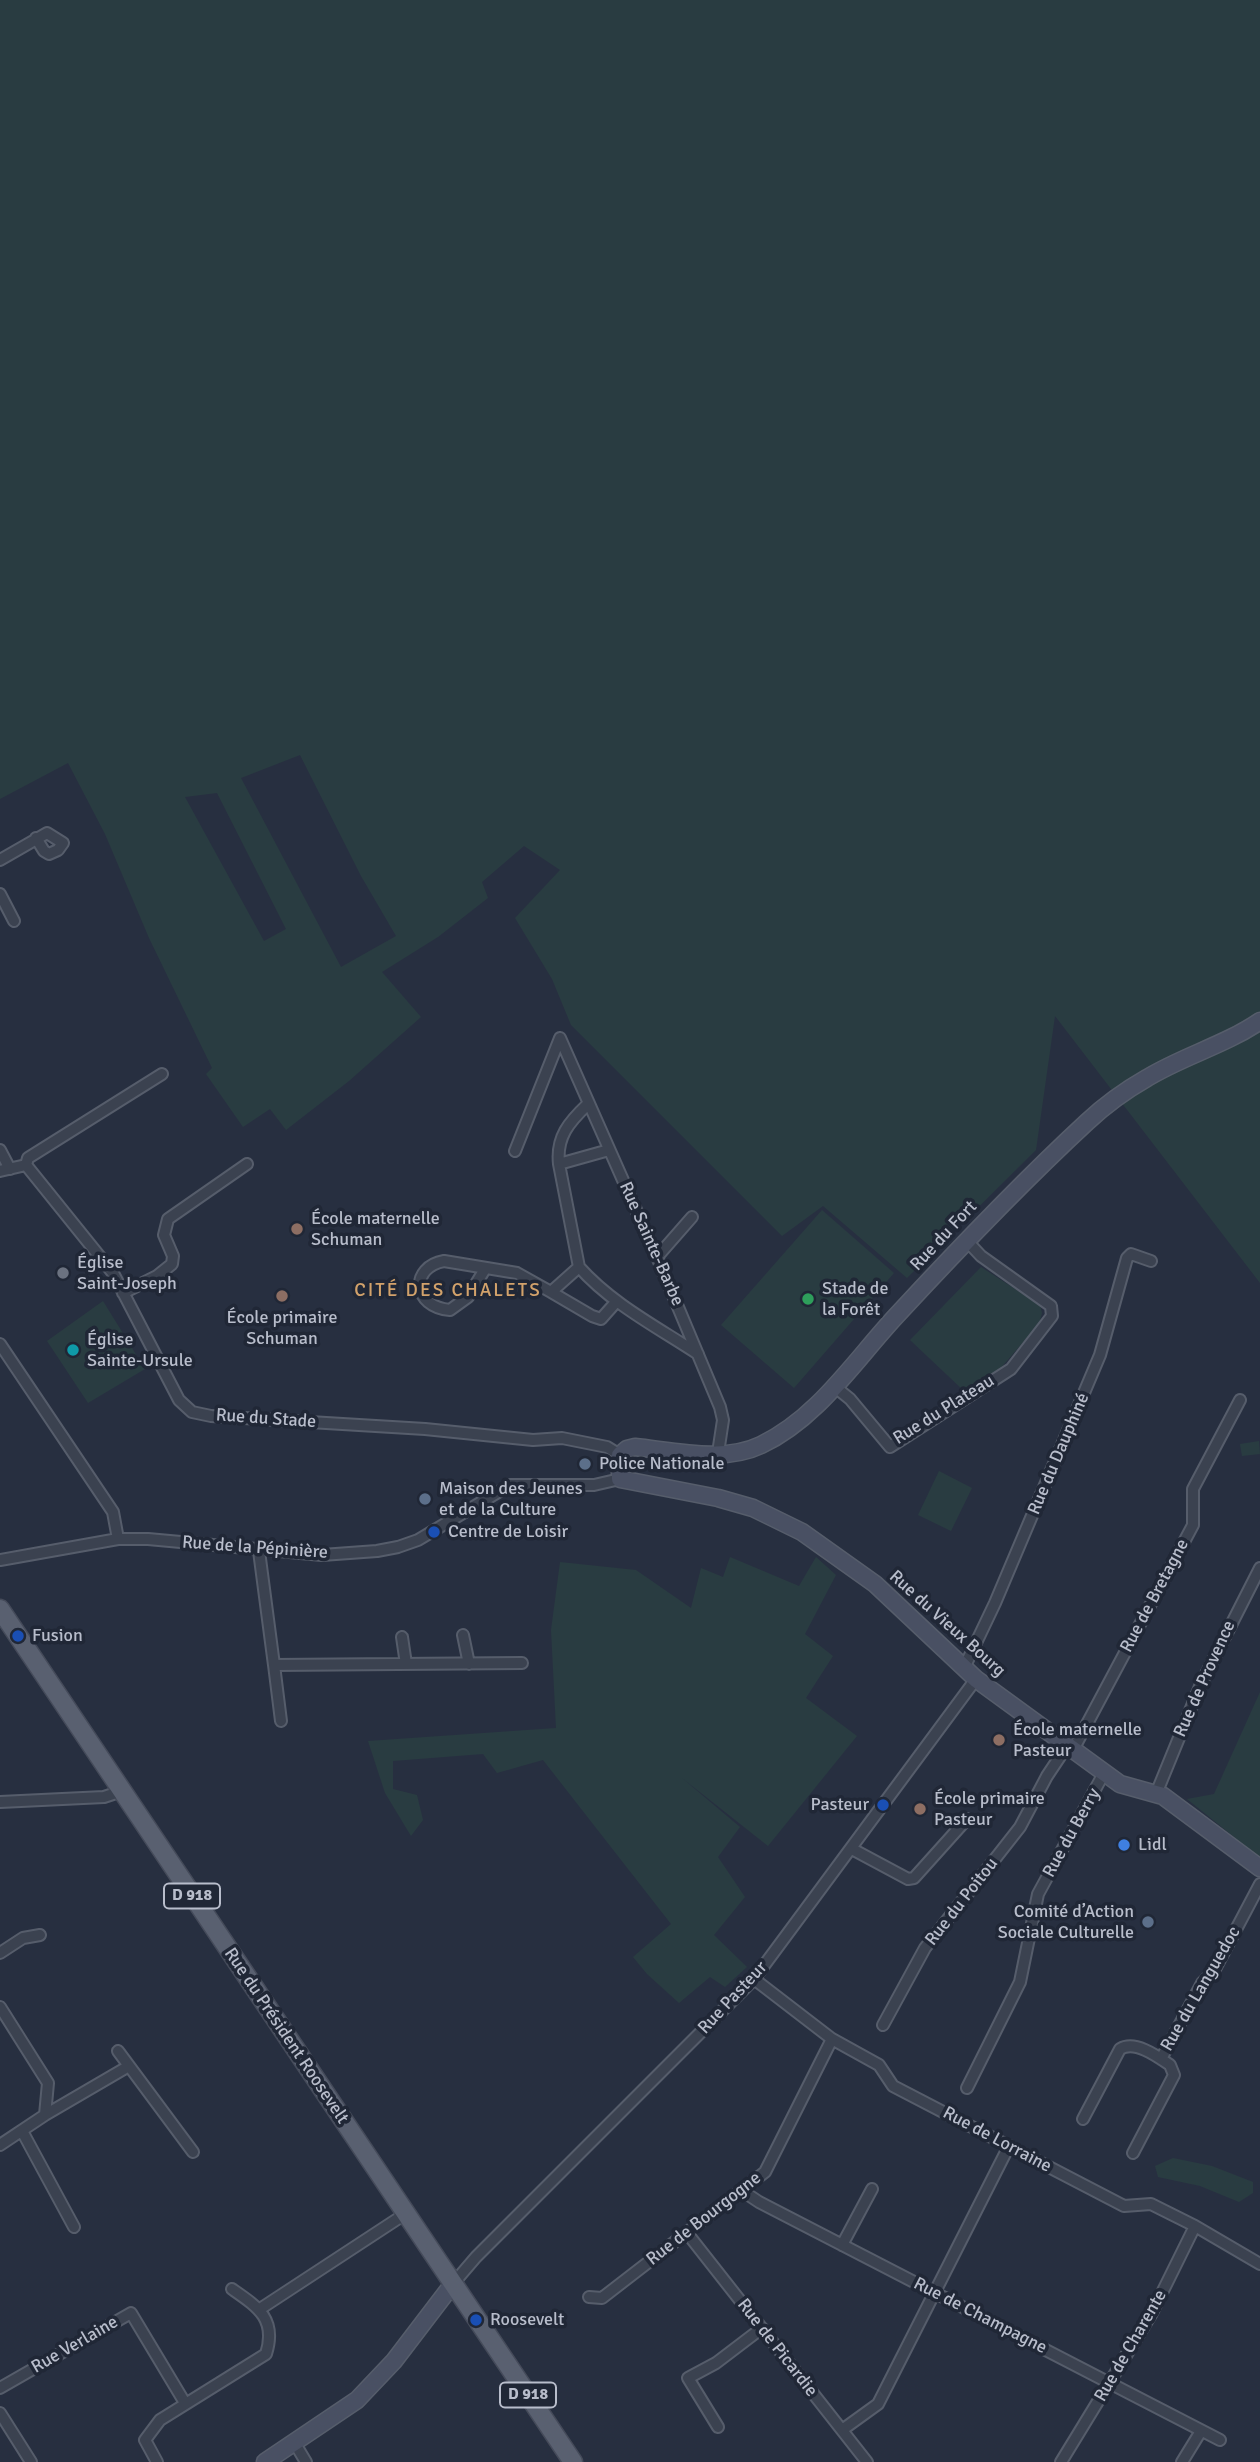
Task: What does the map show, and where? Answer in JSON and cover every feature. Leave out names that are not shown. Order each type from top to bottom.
[{"type":"main road","name":"Rue du Président Roosevelt","points":[[0,1609],[573,2462]]},
{"type":"street","points":[[0,860],[36,838]]},
{"type":"street","points":[[0,894],[14,921]]},
{"type":"street","name":"Rue du Fort","points":[[620,1455],[635,1447],[718,1453],[744,1451],[771,1440],[798,1423],[966,1240],[1090,1120],[1147,1078],[1240,1034],[1260,1021]]},
{"type":"street","name":"Rue Sainte-Barbe","points":[[515,1151],[560,1038],[720,1407],[723,1420],[718,1453]]},
{"type":"street","points":[[0,1150],[5,1170],[26,1165],[28,1158],[162,1074]]},
{"type":"street","points":[[588,1104],[569,1122],[561,1137],[558,1153],[579,1267],[617,1301],[698,1354]]},
{"type":"street","points":[[559,1164],[609,1150]]},
{"type":"street","points":[[123,1293],[157,1276],[172,1264],[173,1256],[164,1235],[168,1219],[247,1164]]},
{"type":"street","name":"Rue du Stade","points":[[26,1165],[113,1273],[179,1400],[192,1412],[211,1416],[425,1429],[533,1440],[562,1438],[607,1447],[620,1455]]},
{"type":"street","points":[[657,1257],[692,1217]]},
{"type":"street","name":"Rue du Plateau","points":[[834,1386],[850,1399],[890,1447],[1011,1368],[1052,1316],[1051,1306],[981,1256],[966,1240]]},
{"type":"street","name":"Rue du Dauphiné","points":[[970,1673],[995,1603],[1100,1355],[1127,1258],[1131,1254],[1151,1261]]},
{"type":"street","points":[[485,1269],[468,1297],[450,1310],[438,1309],[426,1303],[420,1292],[421,1280],[434,1262],[444,1261],[517,1273],[601,1319],[617,1301]]},
{"type":"street","points":[[551,1292],[579,1267]]},
{"type":"street","points":[[0,1344],[113,1512],[118,1539]]},
{"type":"street","name":"Rue de Bretagne","points":[[1070,1748],[1192,1525],[1193,1489],[1240,1400]]},
{"type":"street","points":[[620,1455],[620,1479]]},
{"type":"street","name":"Rue du Vieux Bourg","points":[[620,1479],[718,1498],[753,1508],[802,1532],[875,1584],[970,1673],[1104,1773],[1120,1784],[1163,1796],[1260,1868]]},
{"type":"street","name":"Rue de la Pépinière","points":[[0,1560],[118,1539],[148,1539],[258,1551],[351,1554],[398,1547],[434,1532],[510,1485],[594,1485],[620,1479]]},
{"type":"street","points":[[258,1551],[281,1721]]},
{"type":"street","name":"Rue de Provence","points":[[1156,1794],[1201,1684],[1260,1567]]},
{"type":"street","points":[[463,1635],[469,1664]]},
{"type":"street","points":[[402,1637],[407,1664]]},
{"type":"street","points":[[274,1665],[522,1663]]},
{"type":"street","name":"Rue Pasteur","points":[[452,2285],[476,2257],[754,1979],[852,1849],[970,1673]]},
{"type":"street","name":"Rue du Poitou","points":[[883,2025],[925,1948],[1020,1827],[1047,1776],[1070,1748]]},
{"type":"street","name":"Rue du Berry","points":[[967,2088],[1020,1982],[1038,1894],[1104,1773]]},
{"type":"street","points":[[0,1802],[104,1797],[122,1791]]},
{"type":"street","points":[[852,1849],[908,1879],[915,1878],[967,1818]]},
{"type":"street","name":"Rue du Languedoc","points":[[1083,2119],[1124,2046],[1135,2046],[1161,2059],[1202,1983],[1214,1971],[1260,1884]]},
{"type":"street","points":[[0,1953],[23,1938],[40,1935]]},
{"type":"street","name":"Rue de Lorraine","points":[[754,1979],[832,2039],[879,2065],[893,2085],[1124,2206],[1151,2204],[1260,2264]]},
{"type":"street","points":[[0,2007],[3,2020],[48,2083],[45,2115]]},
{"type":"street","name":"Rue de Bourgogne","points":[[589,2297],[602,2298],[765,2172],[832,2039]]},
{"type":"street","points":[[118,2051],[192,2152]]},
{"type":"street","points":[[1133,2153],[1174,2075],[1170,2065],[1161,2059]]},
{"type":"street","points":[[0,2145],[129,2066]]},
{"type":"street","points":[[22,2131],[74,2227]]},
{"type":"street","points":[[842,2430],[878,2404],[1009,2146]]},
{"type":"street","points":[[842,2245],[872,2189]]},
{"type":"street","name":"Rue de Champagne","points":[[741,2190],[759,2202],[1220,2440]]},
{"type":"street","points":[[260,2309],[405,2214]]},
{"type":"street","name":"Rue de Charente","points":[[1061,2462],[1152,2314],[1195,2226]]},
{"type":"street","name":"Rue de Picardie","points":[[687,2233],[867,2462]]},
{"type":"street","points":[[265,2462],[357,2400],[394,2361],[452,2285]]},
{"type":"street","points":[[157,2462],[145,2440],[160,2420],[266,2354],[270,2342],[268,2323],[260,2309],[232,2289]]},
{"type":"street","name":"Rue Verlaine","points":[[0,2388],[131,2313],[185,2403]]},
{"type":"street","points":[[718,2427],[688,2378],[716,2363],[762,2328]]},
{"type":"street","points":[[0,2413],[31,2462]]},
{"type":"street","points":[[1182,2462],[1201,2431]]},
{"type":"street","points":[[294,2442],[306,2462]]},
{"type":"green space","points":[[0,0],[1260,0],[1260,1283],[1055,1016],[1036,1150],[907,1278],[823,1206],[782,1236],[571,1025],[552,979],[515,918],[560,870],[524,846],[482,882],[488,898],[438,937],[382,972],[421,1017],[349,1081],[286,1130],[270,1109],[243,1127],[206,1074],[212,1068],[149,938],[105,834],[68,763],[0,799]],"holes":[[[300,755],[361,876],[396,936],[341,967],[241,778]],[[217,793],[286,929],[264,941],[185,797]]]},
{"type":"green space","name":"Stade de la Forêt","points":[[822,1210],[894,1273],[794,1388],[721,1325]]},
{"type":"green space","points":[[981,1267],[1040,1305],[1042,1313],[1039,1324],[999,1370],[964,1391],[910,1340]]},
{"type":"green space","points":[[103,1301],[145,1369],[88,1403],[47,1341]]},
{"type":"green space","points":[[1259,1441],[1260,1454],[1242,1456],[1240,1444]]},
{"type":"green space","points":[[939,1471],[972,1488],[951,1531],[918,1515]]},
{"type":"green space","points":[[730,1557],[799,1586],[816,1557],[836,1575],[805,1634],[833,1656],[806,1698],[857,1736],[768,1846],[682,1778],[740,1827],[718,1857],[745,1897],[714,1935],[747,1967],[725,1987],[710,1977],[679,2003],[647,1974],[633,1957],[671,1924],[543,1760],[497,1773],[483,1754],[393,1761],[393,1789],[417,1795],[423,1820],[411,1836],[385,1793],[368,1741],[556,1728],[551,1630],[560,1562],[636,1570],[691,1608],[701,1568],[723,1577]]},
{"type":"green space","points":[[1260,1692],[1260,1858],[1187,1799],[1214,1794]]},
{"type":"green space","points":[[1173,2158],[1212,2166],[1253,2182],[1253,2193],[1239,2202],[1200,2186],[1158,2177],[1155,2166]]},
{"type":"place","name":"École maternelle Schuman","points":[[297,1229]]},
{"type":"place","name":"Église Saint-Joseph","points":[[63,1273]]},
{"type":"place","name":"École primaire Schuman","points":[[282,1296]]},
{"type":"place","name":"Stade de la Forêt","points":[[808,1299]]},
{"type":"place","name":"Église Sainte-Ursule","points":[[73,1350]]},
{"type":"place","name":"Police Nationale","points":[[585,1464]]},
{"type":"place","name":"Maison des Jeunes et de la Culture","points":[[425,1499]]},
{"type":"place","name":"Centre de Loisir","points":[[434,1532]]},
{"type":"place","name":"Fusion","points":[[18,1636]]},
{"type":"place","name":"École maternelle Pasteur","points":[[999,1740]]},
{"type":"place","name":"Pasteur","points":[[883,1805]]},
{"type":"place","name":"École primaire Pasteur","points":[[920,1809]]},
{"type":"place","name":"Lidl","points":[[1124,1845]]},
{"type":"place","name":"Comité d’Action Sociale Culturelle","points":[[1148,1922]]},
{"type":"place","name":"Roosevelt","points":[[476,2320]]},
{"type":"district","name":"CITÉ DES CHALETS","points":[[448,1291]]}]
